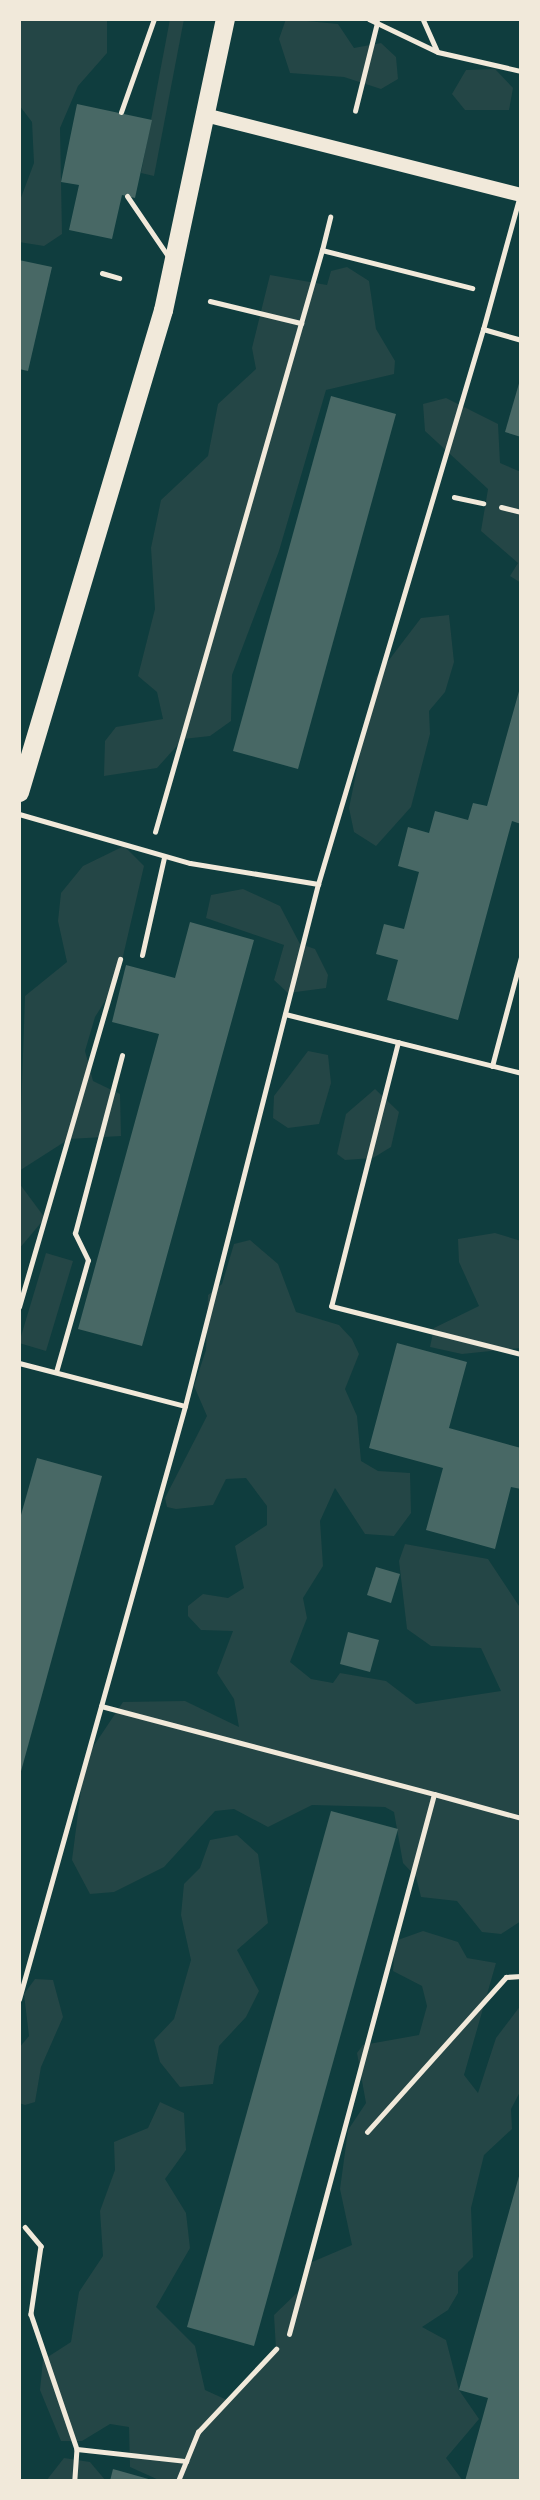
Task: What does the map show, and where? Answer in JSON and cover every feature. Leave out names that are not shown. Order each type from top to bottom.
[{"type":"highway","points":[[19,792],[173,263],[209,116],[225,19]]},
{"type":"main road","points":[[209,116],[520,195]]},
{"type":"lane","points":[[121,112],[154,19]]},
{"type":"lane","points":[[19,1999],[185,1406],[318,884],[432,493],[483,329],[520,195]]},
{"type":"lane","points":[[127,196],[173,263]]},
{"type":"lane","points":[[483,329],[521,340]]},
{"type":"lane","points":[[501,507],[521,512]]},
{"type":"lane","points":[[19,814],[164,857],[318,884]]},
{"type":"lane","points":[[142,955],[164,857]]},
{"type":"lane","points":[[492,1066],[521,957]]},
{"type":"lane","points":[[285,1014],[521,1073]]},
{"type":"lane","points":[[398,1042],[331,1306],[521,1354]]},
{"type":"lane","points":[[56,1372],[88,1260],[75,1233],[122,1055]]},
{"type":"lane","points":[[19,1363],[185,1406]]},
{"type":"lane","points":[[101,1706],[521,1818]]},
{"type":"lane","points":[[289,2334],[433,1794]]},
{"type":"path","points":[[369,19],[438,52],[521,71]]},
{"type":"path","points":[[423,19],[438,52]]},
{"type":"path","points":[[355,111],[377,23]]},
{"type":"path","points":[[150,853],[168,773],[330,217]]},
{"type":"path","points":[[321,250],[493,293]]},
{"type":"path","points":[[102,273],[119,278]]},
{"type":"path","points":[[210,301],[301,323]]},
{"type":"path","points":[[432,493],[501,507]]},
{"type":"path","points":[[19,1307],[123,947]]},
{"type":"path","points":[[334,2169],[506,1977],[521,1976]]},
{"type":"path","points":[[25,2227],[41,2246],[31,2314],[77,2449],[75,2481]]},
{"type":"path","points":[[178,2481],[198,2432],[289,2334]]},
{"type":"path","points":[[77,2449],[186,2461]]},
{"type":"shaded area","points":[[19,19],[107,19],[107,53],[78,86],[60,128],[62,234],[44,246],[19,242],[19,203],[34,163],[32,122],[19,105]]},
{"type":"shaded area","points":[[170,19],[184,19],[154,176],[141,173]]},
{"type":"shaded area","points":[[286,19],[338,24],[354,48],[381,43],[396,57],[398,79],[381,89],[344,77],[290,73],[279,39]]},
{"type":"shaded area","points":[[495,69],[513,88],[509,110],[465,110],[452,94],[466,70]]},
{"type":"shaded area","points":[[347,267],[369,281],[376,329],[395,361],[394,374],[326,390],[279,551],[232,675],[231,721],[210,736],[183,739],[157,768],[104,776],[105,741],[116,727],[163,719],[157,692],[138,676],[155,609],[151,548],[161,500],[208,456],[218,404],[256,369],[252,348],[270,275],[327,285],[331,271]]},
{"type":"shaded area","points":[[446,398],[498,424],[500,463],[521,472],[521,583],[510,576],[518,563],[481,531],[488,489],[425,431],[423,404]]},
{"type":"shaded area","points":[[449,615],[454,662],[445,692],[429,711],[430,734],[411,807],[376,846],[354,832],[349,808],[376,677],[421,618]]},
{"type":"shaded area","points":[[124,846],[144,866],[117,982],[95,1017],[85,1051],[93,1081],[120,1094],[121,1136],[69,1139],[19,1171],[25,996],[67,962],[58,921],[61,893],[83,866]]},
{"type":"shaded area","points":[[243,889],[280,906],[300,944],[315,949],[328,975],[326,988],[288,993],[274,980],[284,945],[206,918],[211,895]]},
{"type":"shaded area","points":[[308,1051],[328,1055],[331,1083],[319,1124],[288,1128],[273,1118],[274,1096]]},
{"type":"shaded area","points":[[375,1089],[399,1112],[391,1147],[373,1158],[345,1160],[337,1154],[346,1114]]},
{"type":"shaded area","points":[[19,1183],[45,1218],[19,1249]]},
{"type":"shaded area","points":[[495,1233],[521,1241],[521,1348],[462,1354],[430,1347],[434,1328],[479,1306],[459,1262],[458,1239]]},
{"type":"shaded area","points":[[250,1240],[278,1264],[296,1312],[339,1325],[352,1339],[359,1354],[345,1389],[357,1416],[361,1461],[378,1471],[410,1473],[411,1513],[394,1536],[365,1534],[335,1488],[320,1521],[323,1566],[303,1598],[307,1618],[290,1662],[311,1679],[333,1683],[340,1673],[386,1681],[416,1704],[501,1691],[481,1648],[431,1646],[407,1629],[399,1561],[405,1544],[488,1559],[521,1609],[521,1921],[501,1934],[482,1932],[457,1901],[421,1897],[416,1877],[403,1863],[394,1812],[385,1807],[312,1805],[268,1827],[234,1809],[215,1811],[164,1867],[114,1892],[90,1894],[72,1860],[85,1759],[123,1702],[185,1701],[239,1727],[234,1699],[217,1673],[233,1631],[201,1630],[188,1616],[188,1606],[203,1594],[228,1598],[244,1588],[235,1546],[267,1525],[267,1506],[246,1478],[226,1479],[213,1505],[176,1509],[167,1507],[165,1498],[207,1416],[194,1386],[206,1350],[208,1295],[222,1284],[234,1244]]},
{"type":"shaded area","points":[[46,1253],[73,1261],[46,1351],[19,1343]]},
{"type":"shaded area","points":[[237,1835],[258,1854],[268,1923],[237,1950],[259,1991],[246,2017],[219,2046],[213,2084],[180,2087],[160,2062],[154,2040],[174,2019],[191,1960],[181,1915],[184,1884],[200,1868],[210,1840]]},
{"type":"shaded area","points":[[423,1931],[458,1942],[467,1958],[496,1963],[464,2075],[478,2093],[496,2038],[521,2005],[521,2090],[511,2109],[512,2129],[484,2155],[471,2208],[473,2257],[458,2272],[458,2293],[448,2310],[422,2327],[446,2340],[459,2390],[479,2419],[446,2458],[463,2481],[161,2481],[130,2467],[129,2427],[110,2424],[82,2441],[61,2441],[40,2390],[43,2360],[71,2342],[79,2292],[103,2256],[100,2211],[115,2170],[114,2142],[148,2128],[160,2102],[184,2113],[186,2150],[165,2179],[186,2213],[190,2248],[156,2307],[195,2346],[205,2390],[227,2400],[276,2349],[274,2315],[302,2288],[305,2265],[352,2245],[340,2189],[348,2130],[366,2103],[357,2053],[363,2045],[419,2035],[427,2006],[422,1986],[393,1971],[395,1941]]},
{"type":"shaded area","points":[[35,1979],[53,1980],[63,2017],[41,2067],[35,2102],[25,2105],[19,2103],[19,2048],[29,2036],[24,1994]]},
{"type":"shaded area","points":[[64,2458],[90,2462],[106,2481],[46,2481]]},
{"type":"building","points":[[77,104],[152,120],[135,198],[122,195],[112,239],[69,230],[79,185],[61,182]]},
{"type":"building","points":[[19,260],[52,267],[28,371],[19,369]]},
{"type":"building","points":[[521,381],[521,437],[505,432]]},
{"type":"building","points":[[331,396],[396,414],[298,769],[233,751]]},
{"type":"building","points":[[521,684],[521,824],[512,821],[458,1020],[387,1000],[398,960],[376,954],[384,924],[404,929],[419,872],[398,866],[408,827],[429,833],[435,811],[468,820],[473,803],[487,806]]},
{"type":"building","points":[[190,922],[254,940],[142,1346],[78,1329],[159,1034],[112,1022],[126,965],[175,978]]},
{"type":"building","points":[[397,1343],[467,1362],[449,1428],[521,1448],[521,1489],[511,1487],[495,1549],[426,1530],[443,1468],[369,1448]]},
{"type":"building","points":[[37,1458],[102,1476],[20,1775],[19,1522]]},
{"type":"building","points":[[376,1567],[400,1574],[391,1603],[367,1595]]},
{"type":"building","points":[[348,1632],[379,1640],[370,1672],[340,1664]]},
{"type":"building","points":[[331,1811],[398,1829],[254,2346],[187,2327]]},
{"type":"building","points":[[521,2169],[521,2481],[465,2481],[488,2398],[459,2390]]},
{"type":"building","points":[[113,2469],[152,2480],[152,2481],[110,2481]]}]
